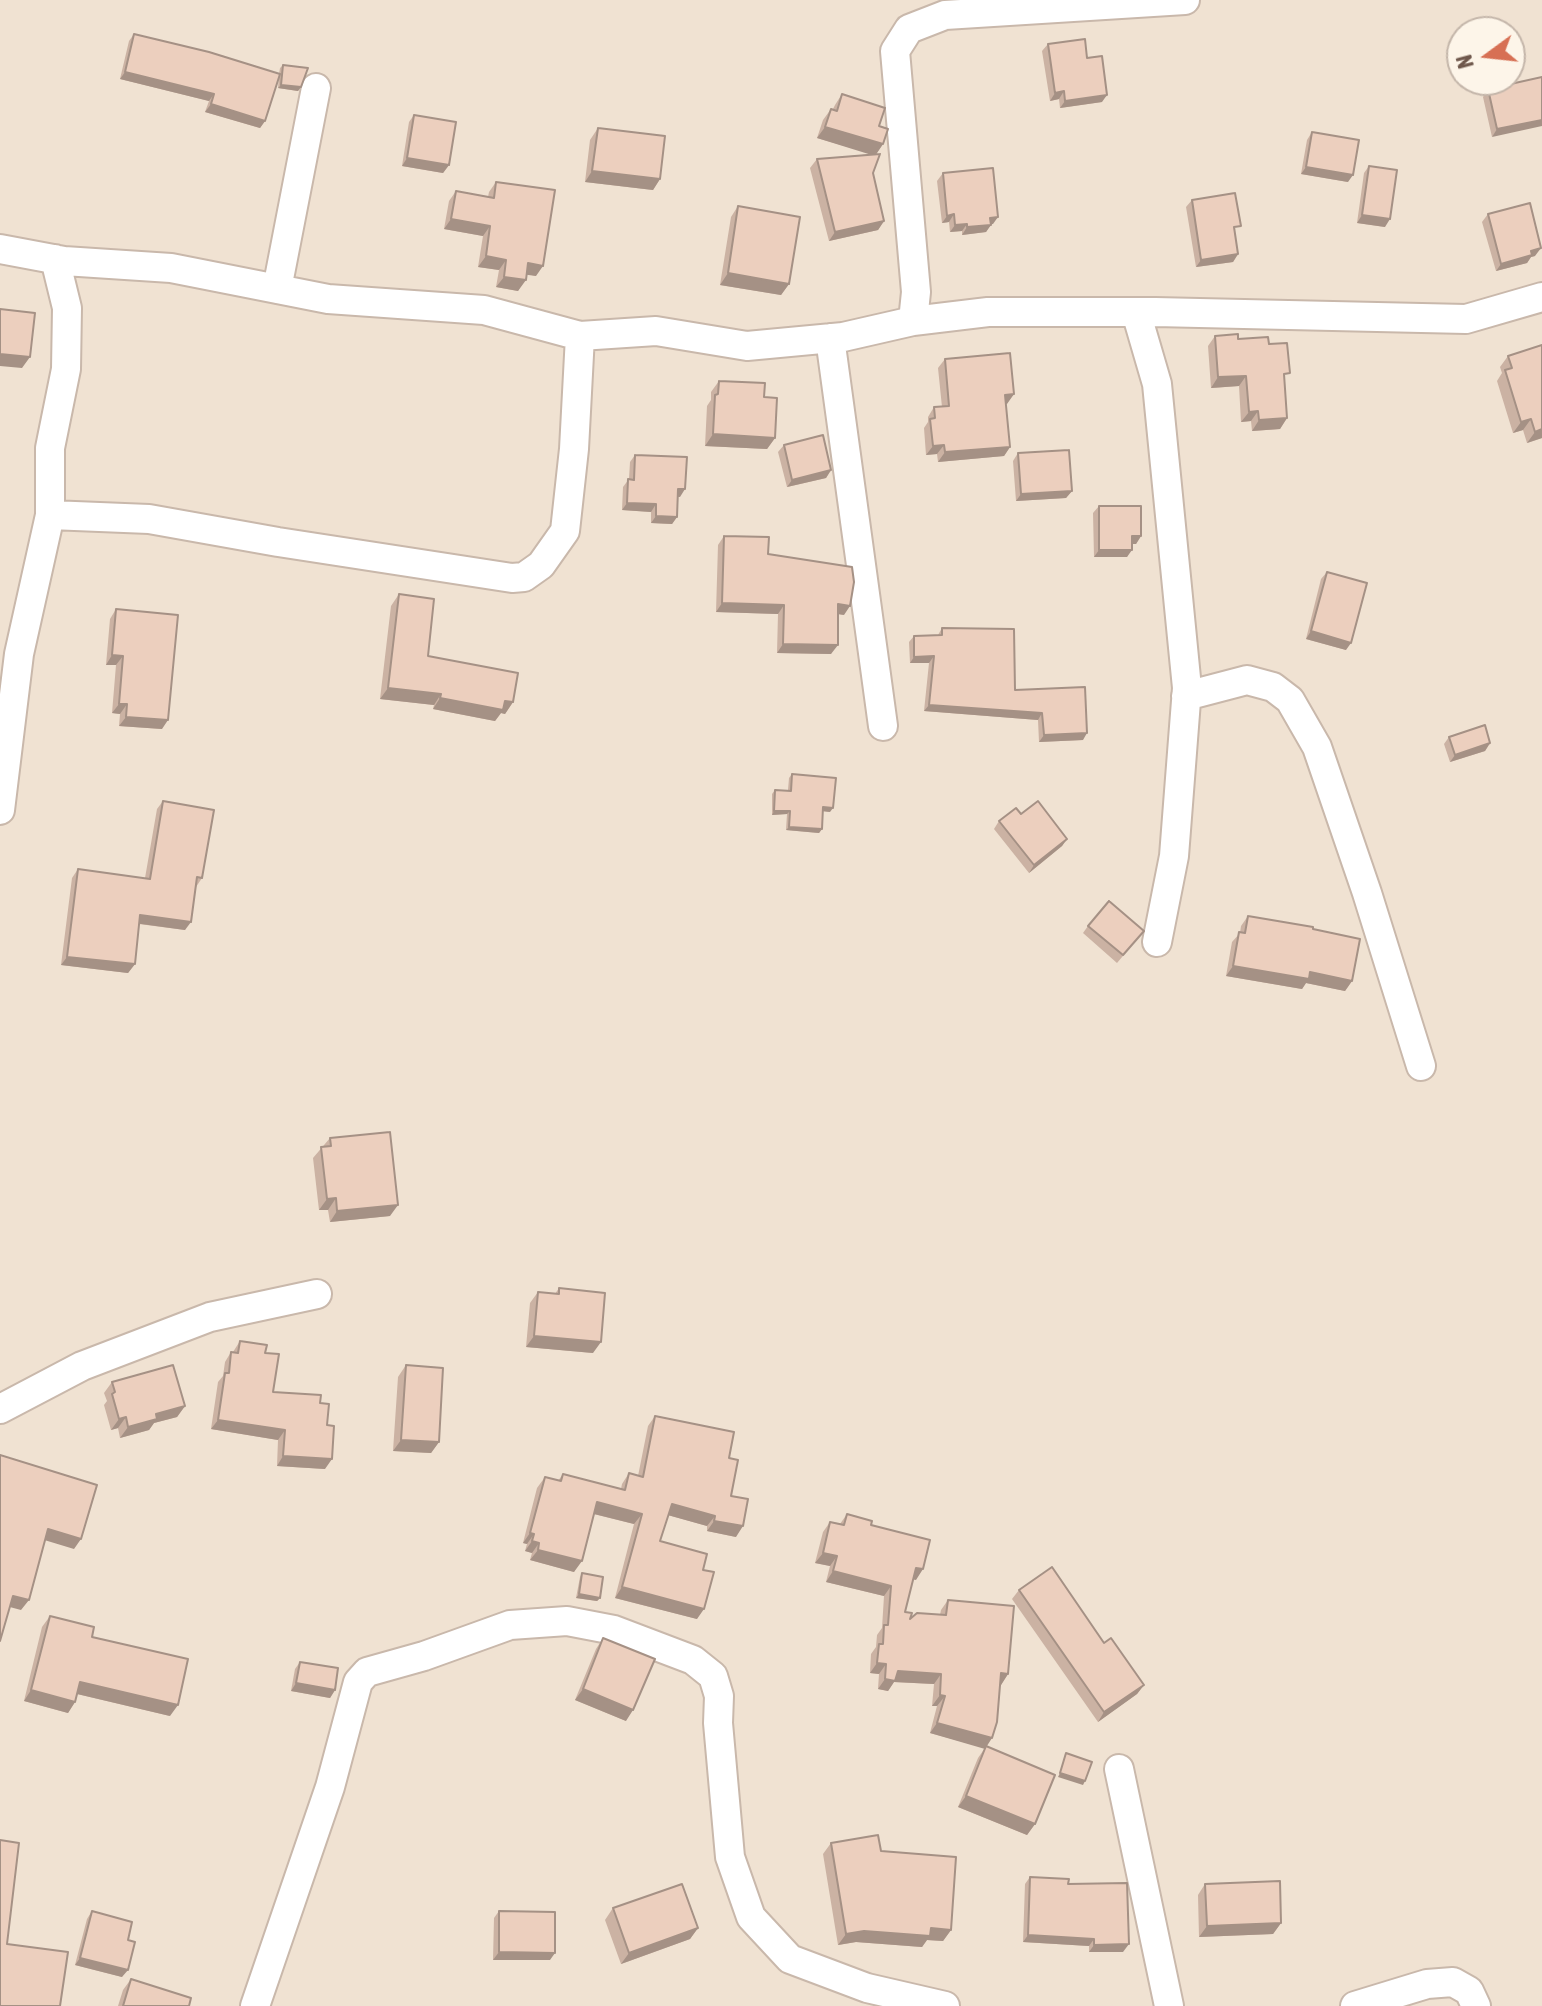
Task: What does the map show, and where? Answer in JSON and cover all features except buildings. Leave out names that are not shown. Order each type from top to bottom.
[{"type":"street","points":[[913,321],[916,292],[895,51],[909,29],[945,15],[1185,0]]},
{"type":"street","points":[[277,289],[316,88]]},
{"type":"street","points":[[0,249],[55,259],[171,268],[328,299],[484,310],[580,336],[656,331],[747,346],[830,338],[913,321],[988,312],[1466,319],[1542,297]]},
{"type":"street","points":[[0,810],[19,654],[50,515],[50,448],[63,391],[67,308],[55,259]]},
{"type":"street","points":[[1136,312],[1157,384],[1186,696],[1174,856],[1157,942]]},
{"type":"street","points":[[50,515],[149,519],[278,542],[512,578],[524,577],[541,565],[565,531],[574,449],[580,336]]},
{"type":"street","points":[[830,338],[883,726]]},
{"type":"street","points":[[1186,696],[1247,680],[1273,687],[1290,700],[1317,747],[1421,1066]]},
{"type":"street","points":[[0,1409],[82,1366],[210,1317],[317,1294]]},
{"type":"street","points":[[255,2006],[330,1787],[358,1682],[367,1672],[424,1656],[510,1625],[567,1621],[614,1630],[693,1660],[713,1676],[719,1696],[718,1723],[730,1857],[751,1917],[790,1959],[867,1988],[945,2006]]},
{"type":"street","points":[[1119,1769],[1169,2006]]},
{"type":"street","points":[[1355,2006],[1427,1984],[1453,1982],[1469,1991],[1476,2006]]},
{"type":"shaded area","points":[[0,0],[1542,0],[1542,2006],[0,2006]]}]
